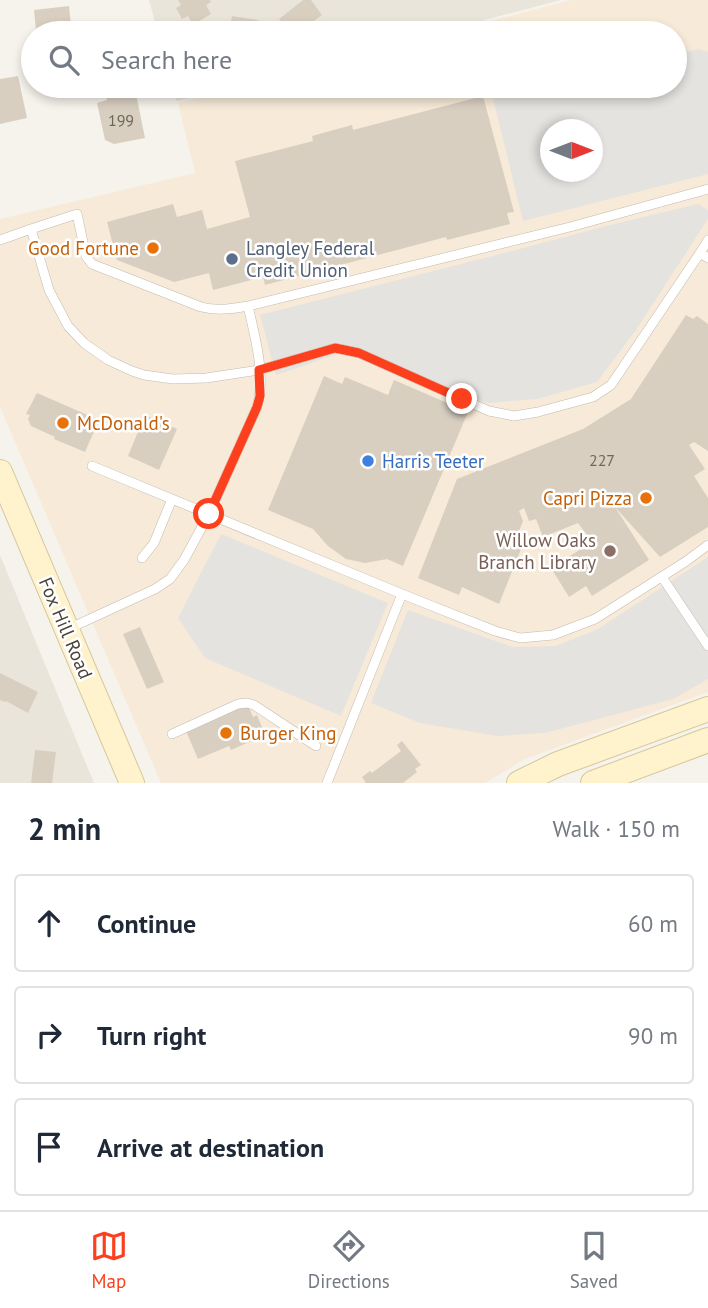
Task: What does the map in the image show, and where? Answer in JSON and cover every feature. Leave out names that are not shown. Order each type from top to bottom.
[{"type":"main road","name":"Fox Hill Road","points":[[0,472],[132,783]]},
{"type":"main road","points":[[519,783],[558,764],[708,709]]},
{"type":"main road","points":[[593,783],[708,740]]},
{"type":"lane","points":[[0,240],[76,214],[86,256],[92,264],[201,307],[219,310],[248,306],[570,227],[708,189]]},
{"type":"lane","points":[[31,229],[49,290],[68,326],[84,343],[108,360],[131,371],[173,379],[206,378],[259,370],[335,348],[359,353],[489,411],[514,416],[593,397],[611,386],[704,255],[708,240]]},
{"type":"lane","points":[[66,629],[155,589],[170,579],[184,560],[209,514],[260,396],[259,370],[248,306]]},
{"type":"lane","points":[[92,466],[402,594],[495,631],[520,638],[553,635],[595,619],[708,545]]},
{"type":"lane","points":[[142,558],[158,536],[172,499]]},
{"type":"lane","points":[[662,577],[708,646]]},
{"type":"lane","points":[[327,783],[402,594]]},
{"type":"lane","points":[[172,734],[239,704],[247,703],[316,747]]},
{"type":"shaded area","points":[[149,0],[561,0],[481,21],[155,21]]},
{"type":"shaded area","points":[[571,0],[708,0],[708,692],[525,759],[485,783],[161,783],[0,407],[0,219],[195,173],[178,103],[198,98],[687,98],[687,21],[491,21]]},
{"type":"shaded area","points":[[699,49],[708,52],[708,174],[523,221],[493,98],[687,98],[687,52]]},
{"type":"shaded area","points":[[698,204],[708,210],[708,219],[636,330],[597,382],[537,399],[488,403],[341,353],[276,375],[260,315]]},
{"type":"shaded area","points":[[221,534],[388,603],[341,716],[205,658],[178,618]]},
{"type":"shaded area","points":[[0,555],[94,783],[0,783]]},
{"type":"shaded area","points":[[708,557],[708,679],[673,699],[545,733],[498,736],[420,723],[371,703],[408,610],[513,647],[556,646],[598,629]]},
{"type":"building","points":[[178,0],[210,0],[206,5],[211,14],[200,21],[191,21],[188,16],[182,19],[176,8],[181,5]]},
{"type":"building","points":[[303,0],[311,0],[322,15],[314,21],[279,19]]},
{"type":"building","points":[[69,6],[70,21],[35,21],[34,10]]},
{"type":"building","points":[[232,16],[258,20],[258,21],[231,21]]},
{"type":"building","points":[[18,76],[27,118],[0,124],[0,79]]},
{"type":"building","points":[[137,98],[145,138],[114,144],[105,140],[97,103]]},
{"type":"building","points":[[484,98],[514,212],[507,213],[510,224],[447,240],[446,237],[265,285],[263,277],[213,290],[209,273],[174,282],[117,260],[107,222],[173,204],[177,217],[202,210],[207,229],[250,217],[235,161],[313,141],[312,136],[352,125],[353,130]]},
{"type":"building","points":[[686,315],[693,319],[697,316],[708,324],[708,451],[694,442],[689,445],[705,469],[694,476],[708,498],[708,527],[660,557],[615,507],[649,560],[592,596],[586,586],[569,597],[551,568],[592,542],[578,523],[543,537],[536,519],[529,521],[524,508],[519,511],[523,521],[519,531],[527,534],[499,604],[462,587],[459,595],[418,578],[457,479],[583,429],[631,399]]},
{"type":"building","name":"Harris Teeter","points":[[324,376],[342,384],[345,377],[388,395],[394,380],[468,412],[403,566],[387,559],[365,563],[346,559],[328,546],[313,529],[268,510]]},
{"type":"building","name":"McDonald's","points":[[37,393],[99,420],[85,452],[31,426],[28,419],[30,415],[26,414]]},
{"type":"building","points":[[145,415],[177,429],[159,470],[128,456]]},
{"type":"building","points":[[140,627],[164,682],[147,689],[123,634]]},
{"type":"building","points":[[0,673],[38,692],[28,713],[0,700]]},
{"type":"building","name":"Burger King","points":[[248,705],[253,717],[257,715],[265,735],[231,750],[229,746],[198,759],[186,731],[219,718],[218,716],[235,708]]},
{"type":"building","points":[[402,741],[421,765],[415,769],[417,772],[403,783],[366,783],[362,777],[370,771],[372,773],[401,751],[397,745]]},
{"type":"building","points":[[35,750],[56,752],[52,783],[31,783]]},
{"type":"place","name":"Good Fortune","points":[[153,248]]},
{"type":"place","name":"Langley Federal Credit Union","points":[[232,259]]},
{"type":"place","name":"McDonald's","points":[[63,423]]},
{"type":"place","name":"Harris Teeter","points":[[368,461]]},
{"type":"place","name":"Capri Pizza","points":[[646,498]]},
{"type":"place","name":"Willow Oaks Branch Library","points":[[610,551]]},
{"type":"place","name":"Burger King","points":[[226,733]]},
{"type":"route","points":[[209,514],[257,407],[260,396],[259,370],[335,348],[359,353],[462,399]]}]
